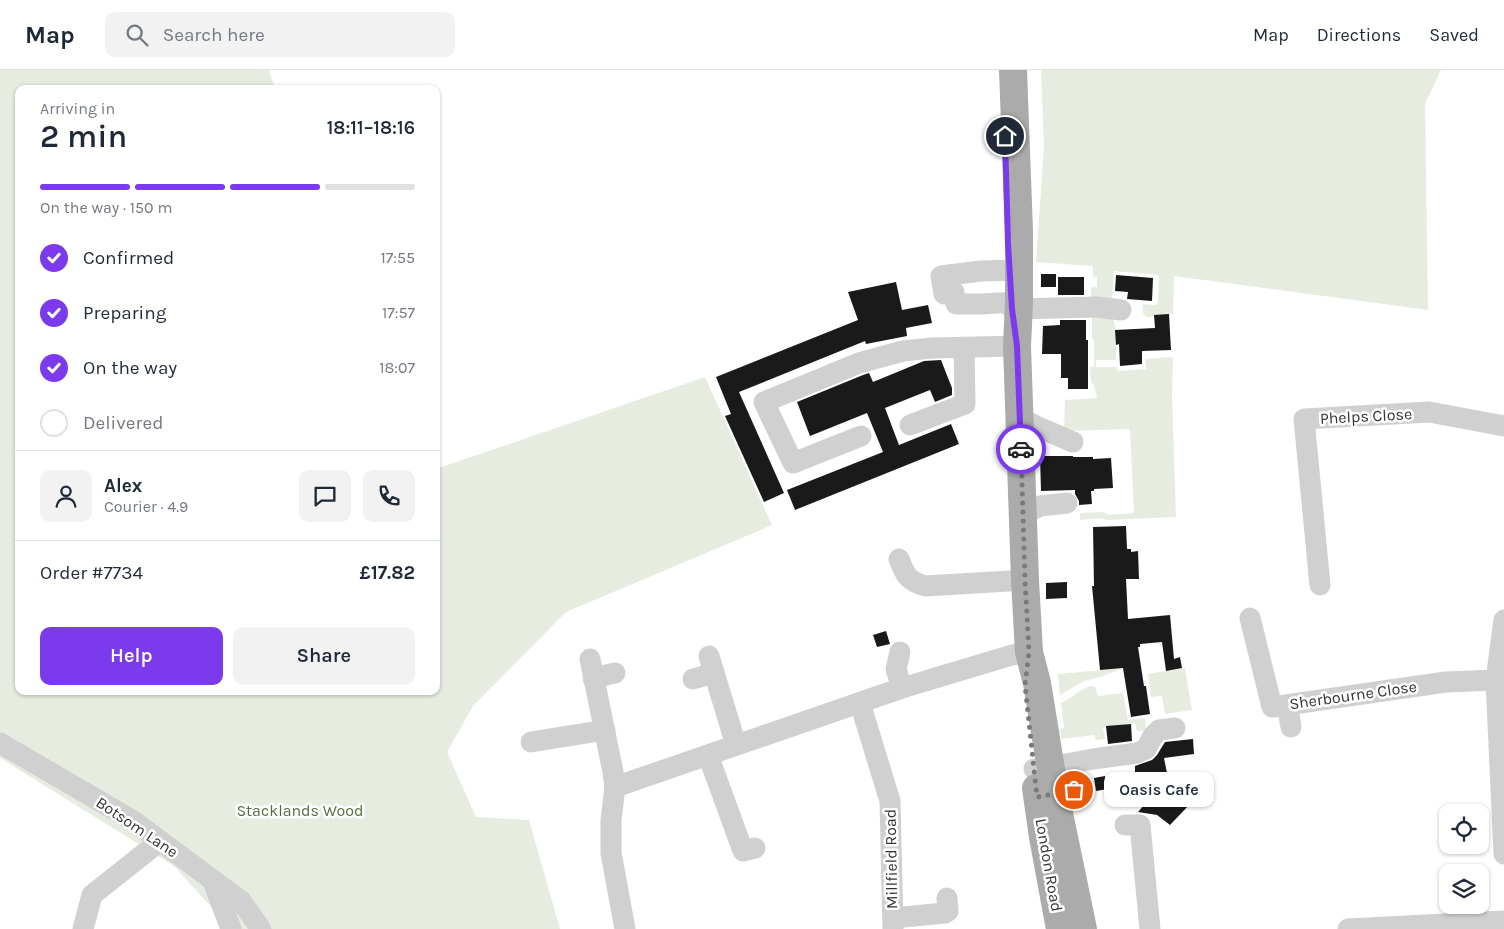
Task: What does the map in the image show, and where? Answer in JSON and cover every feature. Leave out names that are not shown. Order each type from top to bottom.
[{"type":"main road","name":"London Road","points":[[1004,70],[1006,182],[1015,270]]},
{"type":"main road","name":"London Road","points":[[1014,70],[1015,305],[1029,652],[1037,683],[1042,768],[1055,794],[1083,929]]},
{"type":"main road","name":"London Road","points":[[1055,794],[1044,845],[1060,929]]},
{"type":"street","points":[[1015,270],[981,271],[941,276],[944,294],[954,292],[956,304],[1097,307],[1120,310]]},
{"type":"street","points":[[861,436],[793,463],[764,402],[859,363],[903,351],[932,348],[1017,346]]},
{"type":"street","points":[[910,425],[965,404],[964,348]]},
{"type":"street","name":"Phelps Close","points":[[1320,585],[1304,419],[1429,412],[1504,426]]},
{"type":"street","points":[[1020,417],[1073,442]]},
{"type":"street","points":[[1023,515],[1040,506],[1067,503]]},
{"type":"street","points":[[900,559],[908,578],[912,582],[925,586],[1025,580]]},
{"type":"street","name":"Sherbourne Close","points":[[1250,618],[1272,707],[1446,682],[1496,680]]},
{"type":"street","points":[[1504,620],[1496,680],[1504,854]]},
{"type":"street","points":[[900,652],[896,669],[902,688]]},
{"type":"street","points":[[615,787],[902,688],[1012,655],[1029,652]]},
{"type":"street","points":[[693,679],[711,665],[736,745]]},
{"type":"street","points":[[615,673],[591,668],[615,787],[611,820],[611,853],[625,929]]},
{"type":"street","name":"Millfield Road","points":[[860,703],[890,801],[893,924]]},
{"type":"street","points":[[1287,705],[1291,727]]},
{"type":"street","points":[[1042,768],[1137,753],[1146,749],[1153,736],[1159,730],[1176,728]]},
{"type":"street","points":[[530,742],[605,730]]},
{"type":"street","name":"Botsom Lane","points":[[0,743],[132,820],[241,901],[261,929]]},
{"type":"street","points":[[708,755],[743,852],[755,848]]},
{"type":"street","points":[[1139,825],[1150,929]]},
{"type":"street","points":[[83,929],[92,895],[160,841]]},
{"type":"street","points":[[213,880],[231,929]]},
{"type":"street","points":[[893,924],[948,911],[947,898]]},
{"type":"street","points":[[1348,929],[1450,927],[1504,921]]},
{"type":"green space","name":"Stacklands Wood","points":[[269,70],[274,85],[15,85],[15,695],[440,695],[440,468],[705,377],[772,525],[566,612],[473,706],[447,752],[476,817],[529,820],[560,929],[231,929],[174,866],[0,758],[0,71]]},
{"type":"green space","points":[[1041,70],[1441,70],[1425,104],[1428,310],[1174,276],[1173,314],[1147,317],[1143,313],[1143,304],[1156,305],[1158,303],[1159,275],[1114,271],[1112,302],[1091,299],[1091,287],[1097,287],[1097,277],[1093,277],[1093,266],[1036,262],[1044,146]]},
{"type":"green space","points":[[1092,313],[1112,318],[1116,332],[1116,360],[1096,360],[1096,367],[1117,367],[1117,371],[1146,369],[1145,359],[1173,357],[1172,396],[1176,517],[1080,520],[1080,513],[1104,512],[1108,515],[1134,513],[1130,429],[1064,431],[1065,400],[1097,398],[1094,385],[1091,382],[1090,367],[1094,367]]},
{"type":"green space","points":[[1123,668],[1084,681],[1060,695],[1058,674]]},
{"type":"green space","points":[[1185,668],[1192,710],[1165,714],[1162,696],[1151,697],[1148,674]]},
{"type":"green space","points":[[1090,686],[1095,687],[1098,696],[1123,693],[1128,720],[1145,718],[1146,730],[1137,731],[1135,723],[1103,727],[1105,739],[1096,740],[1094,735],[1061,739],[1060,729],[1064,728],[1061,703]]},
{"type":"building","points":[[1041,274],[1056,274],[1056,287],[1041,287]]},
{"type":"building","points":[[1116,275],[1153,278],[1152,301],[1127,299],[1128,292],[1115,291]]},
{"type":"building","points":[[1058,277],[1084,277],[1084,295],[1058,295]]},
{"type":"building","points":[[896,282],[902,310],[928,305],[932,323],[906,328],[907,336],[866,344],[865,341],[739,392],[784,493],[764,502],[725,416],[731,414],[716,377],[858,320],[848,292]]},
{"type":"building","points":[[1169,314],[1171,350],[1142,351],[1142,364],[1120,366],[1119,344],[1116,345],[1115,330],[1155,328],[1154,315]]},
{"type":"building","points":[[1060,320],[1086,320],[1088,389],[1068,389],[1068,378],[1061,378],[1061,354],[1042,354],[1043,326],[1060,325]]},
{"type":"building","points":[[941,360],[952,388],[952,395],[935,402],[930,390],[885,408],[899,445],[951,424],[959,444],[795,510],[787,490],[883,452],[867,413],[810,436],[797,402],[869,373],[873,382],[924,361]]},
{"type":"building","points":[[1040,456],[1093,457],[1093,459],[1111,458],[1113,488],[1094,489],[1094,491],[1091,491],[1092,504],[1079,505],[1075,490],[1041,491]]},
{"type":"building","points":[[1126,526],[1127,549],[1131,549],[1131,552],[1138,551],[1139,579],[1126,579],[1128,619],[1170,615],[1174,659],[1180,657],[1182,668],[1166,671],[1162,642],[1140,644],[1140,647],[1138,647],[1150,714],[1131,717],[1123,668],[1100,670],[1092,586],[1094,586],[1093,527]]},
{"type":"building","points":[[1067,582],[1067,598],[1046,599],[1046,583]]},
{"type":"building","points":[[886,631],[890,644],[877,647],[873,635]]},
{"type":"building","points":[[1131,724],[1132,741],[1108,744],[1106,726]]},
{"type":"building","points":[[1193,739],[1194,754],[1164,758],[1168,778],[1113,788],[1111,778],[1135,773],[1135,766],[1152,760],[1165,742]]},
{"type":"building","points":[[1105,776],[1108,789],[1096,791],[1094,778]]},
{"type":"building","points":[[1163,783],[1190,804],[1170,825],[1157,815],[1138,812]]},
{"type":"way so far","points":[[1021,449],[1029,652],[1025,685],[1037,797],[1074,790]]},
{"type":"place","name":"Oasis Cafe","points":[[1074,790]]},
{"type":"route","points":[[1005,136],[1008,243],[1012,309],[1017,346],[1021,449]]}]
